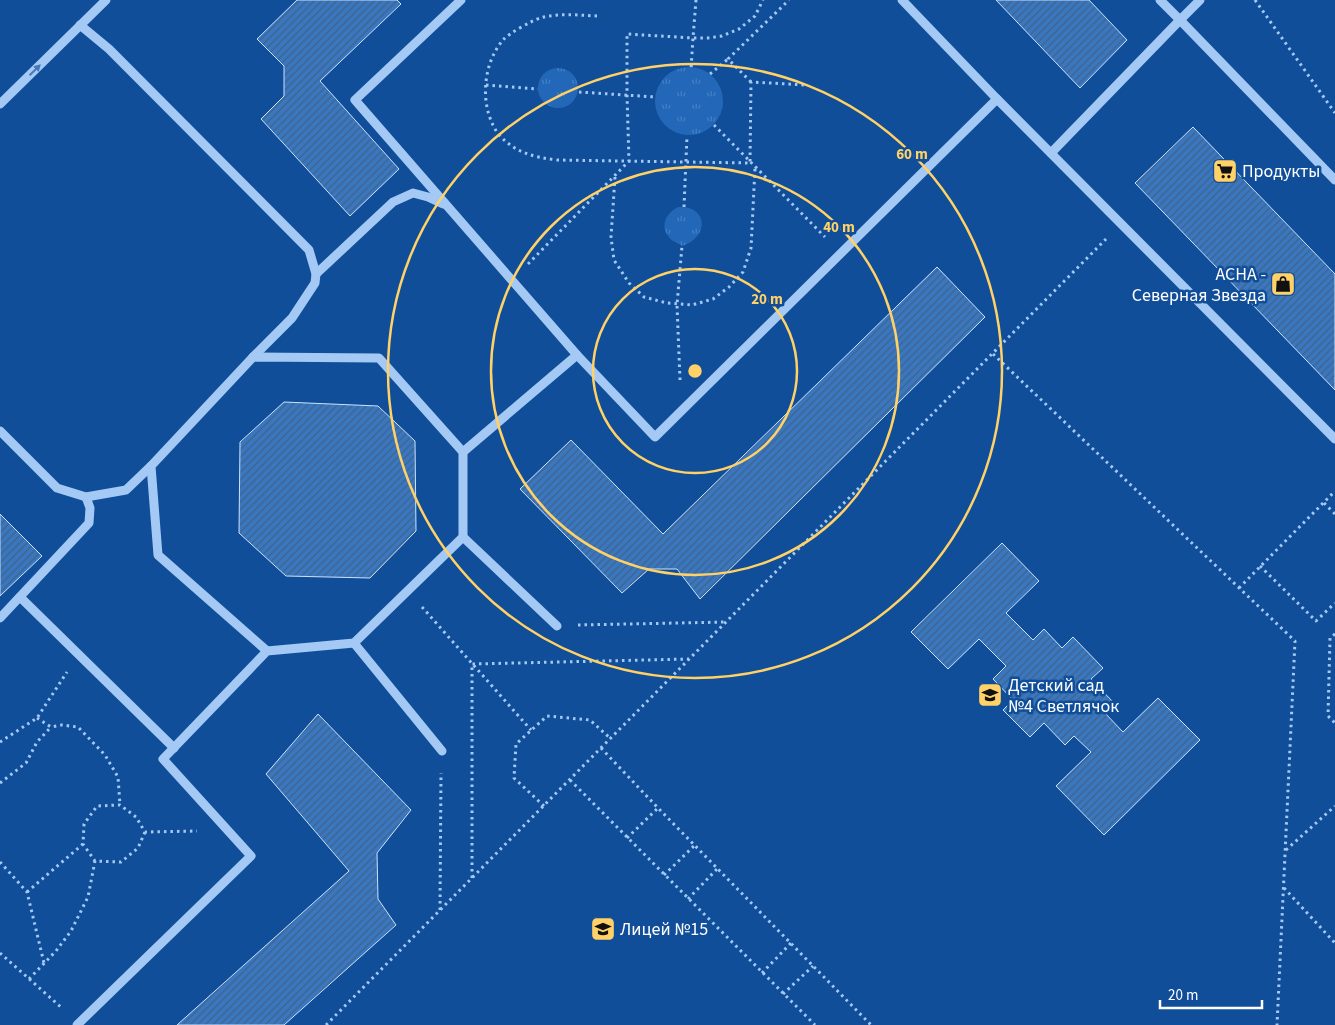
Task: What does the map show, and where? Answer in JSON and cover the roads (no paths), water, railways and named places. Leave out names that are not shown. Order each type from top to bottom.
[{"type":"street","points":[[0,104],[106,0]]},
{"type":"street","points":[[461,0],[354,100],[577,355],[655,437],[998,99]]},
{"type":"street","points":[[902,0],[1335,439]]},
{"type":"street","points":[[1160,0],[1335,180]]},
{"type":"street","points":[[1051,153],[1200,0]]},
{"type":"street","points":[[0,431],[57,488],[86,497],[126,490],[292,318],[315,283],[316,274],[309,250],[110,49],[80,26]]},
{"type":"street","points":[[316,274],[393,202],[413,193],[446,205]]},
{"type":"street","points":[[463,452],[577,355]]},
{"type":"street","points":[[77,1024],[251,856],[163,759],[267,650],[354,643],[463,537],[463,452],[379,358],[253,357]]},
{"type":"street","points":[[151,466],[158,555],[267,650]]},
{"type":"street","points":[[0,618],[89,523],[90,508],[86,497]]},
{"type":"street","points":[[463,537],[557,626]]},
{"type":"street","points":[[20,596],[174,748]]},
{"type":"street","points":[[354,643],[442,751]]},
{"type":"place","name":"Продукты","points":[[1225,171]]},
{"type":"place","name":"АСНА - Северная Звезда","points":[[1283,284]]},
{"type":"place","name":"Детский сад №4 Светлячок","points":[[990,695]]},
{"type":"place","name":"Лицей №15","points":[[603,929]]}]
